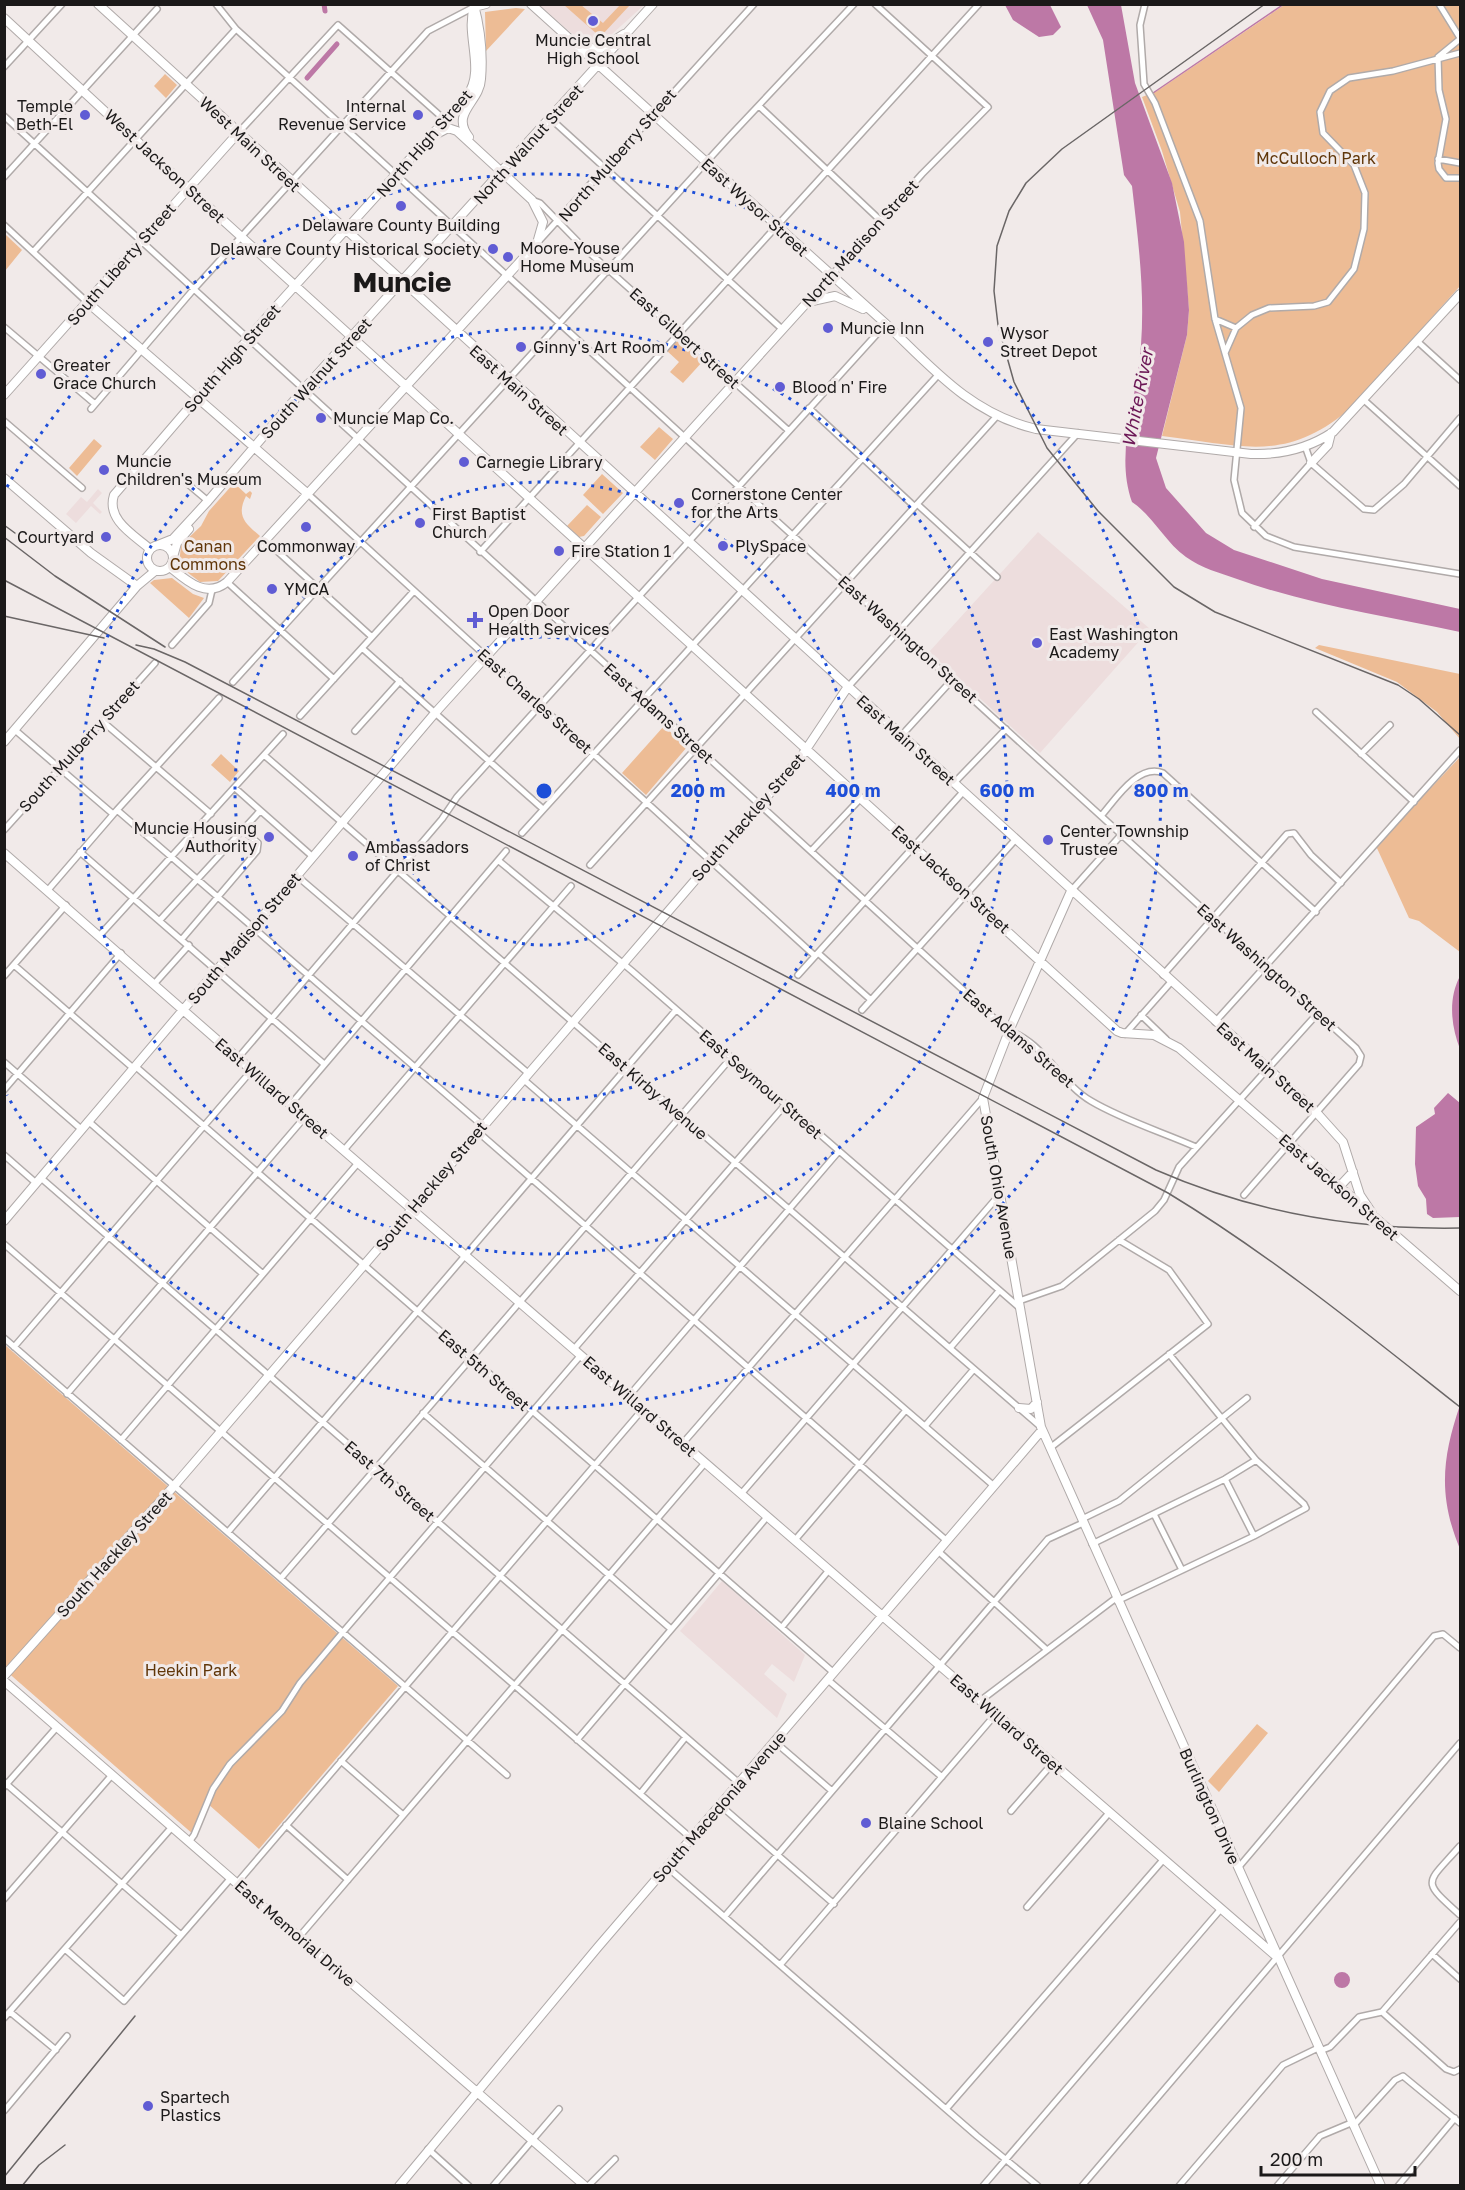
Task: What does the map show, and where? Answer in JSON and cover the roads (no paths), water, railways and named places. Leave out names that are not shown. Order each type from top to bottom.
[{"type":"main road","name":"West Main Street","points":[[98,4],[402,282]]},
{"type":"main road","points":[[474,6],[486,4]]},
{"type":"main road","points":[[531,4],[565,34],[597,51],[630,31]]},
{"type":"main road","name":"North Walnut Street","points":[[402,282],[653,4]]},
{"type":"main road","name":"North High Street","points":[[346,231],[397,177],[474,86],[470,18],[474,6]]},
{"type":"main road","name":"North High Street","points":[[474,6],[478,15],[481,82],[476,95],[463,112],[462,120],[464,131],[481,152]]},
{"type":"main road","name":"West Jackson Street","points":[[4,18],[352,337]]},
{"type":"main road","name":"East Wysor Street","points":[[565,34],[966,398],[996,417],[1036,429],[1236,452],[1272,454],[1305,446],[1331,433]]},
{"type":"main road","points":[[431,137],[444,129],[453,129],[481,152]]},
{"type":"main road","name":"South Liberty Street","points":[[4,395],[238,134]]},
{"type":"main road","name":"East Gilbert Street","points":[[481,152],[532,200]]},
{"type":"main road","points":[[532,200],[543,222],[537,243]]},
{"type":"main road","name":"South High Street","points":[[154,547],[113,514],[112,501],[120,486],[346,231]]},
{"type":"main road","name":"North Mulberry Street","points":[[456,332],[537,243]]},
{"type":"main road","name":"North Madison Street","points":[[634,493],[831,276]]},
{"type":"main road","name":"East Main Street","points":[[402,282],[1316,1112],[1340,1138],[1360,1195],[1378,1221]]},
{"type":"main road","name":"South Walnut Street","points":[[154,547],[173,539],[303,390],[402,282]]},
{"type":"main road","points":[[1311,463],[1328,445],[1331,433],[1461,294]]},
{"type":"main road","points":[[805,303],[835,296],[849,300],[878,317]]},
{"type":"main road","name":"East Charles Street","points":[[87,302],[308,494]]},
{"type":"main road","points":[[137,585],[148,564],[147,555],[154,547],[168,548],[171,562],[194,585],[212,590],[227,582],[456,332]]},
{"type":"main road","name":"East Jackson Street","points":[[352,337],[1117,1031],[1125,1034],[1154,1035],[1170,1042],[1461,1291]]},
{"type":"main road","points":[[4,478],[91,553],[137,585]]},
{"type":"main road","name":"South Madison Street","points":[[4,1221],[435,713],[634,493]]},
{"type":"main road","name":"South Walnut Street","points":[[171,562],[177,543],[206,509],[208,501]]},
{"type":"main road","points":[[4,742],[137,585],[155,571],[163,571],[171,562]]},
{"type":"main road","points":[[148,564],[155,571]]},
{"type":"main road","name":"South Hackley Street","points":[[4,1676],[174,1486],[807,749],[848,688]]},
{"type":"main road","name":"East Willard Street","points":[[4,853],[184,1008],[358,1163],[1277,1957]]},
{"type":"main road","name":"South Ohio Avenue","points":[[1041,1428],[982,1098],[1071,891]]},
{"type":"main road","points":[[1338,1188],[1353,1172]]},
{"type":"main road","points":[[1019,1408],[1031,1409],[1036,1402]]},
{"type":"main road","name":"Burlington Drive","points":[[1041,1428],[1381,2186]]},
{"type":"main road","name":"South Macedonia Avenue","points":[[399,2186],[477,2090],[994,1486],[1041,1428]]},
{"type":"main road","name":"East Memorial Drive","points":[[4,1681],[587,2186]]},
{"type":"street","points":[[4,67],[62,4]]},
{"type":"street","name":"East Washington Street","points":[[216,4],[236,29],[397,177],[1214,918],[1360,1054],[1359,1064],[1316,1112]]},
{"type":"street","name":"North Mulberry Street","points":[[537,243],[754,4]]},
{"type":"street","points":[[233,682],[658,215],[854,4]]},
{"type":"street","points":[[875,4],[932,56]]},
{"type":"street","points":[[480,552],[727,278],[979,4]]},
{"type":"street","points":[[1145,4],[1140,25],[1144,84],[1155,103],[1202,229],[1215,319],[1242,415],[1234,480],[1242,513],[1254,527],[1272,539],[1294,547],[1461,574]]},
{"type":"street","points":[[1439,4],[1460,36],[1438,57],[1438,84],[1446,119],[1438,159],[1439,169],[1444,177],[1452,180],[1461,178]]},
{"type":"street","points":[[4,327],[93,406],[193,290],[432,28],[474,6]]},
{"type":"street","points":[[4,177],[33,142],[157,9]]},
{"type":"street","points":[[238,134],[336,26],[341,25],[445,120]]},
{"type":"street","points":[[33,252],[236,29]]},
{"type":"street","points":[[1225,353],[1236,328],[1264,310],[1314,306],[1328,302],[1354,268],[1365,229],[1365,193],[1354,165],[1323,133],[1320,112],[1330,91],[1349,78],[1406,69],[1438,57],[1461,53]]},
{"type":"street","name":"North Madison Street","points":[[831,276],[880,220],[988,107],[932,56]]},
{"type":"street","points":[[759,106],[880,220]]},
{"type":"street","name":"East Adams Street","points":[[4,116],[534,602],[1009,1031],[1033,1047],[1091,1101],[1196,1148]]},
{"type":"street","points":[[551,119],[782,329]]},
{"type":"street","points":[[1438,159],[1461,163]]},
{"type":"street","name":"East Gilbert Street","points":[[532,200],[789,431]]},
{"type":"street","points":[[4,225],[87,302]]},
{"type":"street","points":[[1215,319],[1236,328]]},
{"type":"street","points":[[238,1058],[489,762],[886,324]]},
{"type":"street","points":[[1417,341],[1461,380]]},
{"type":"street","points":[[522,833],[939,374]]},
{"type":"street","points":[[1364,400],[1461,486]]},
{"type":"street","points":[[808,408],[997,577]]},
{"type":"street","points":[[590,865],[996,417]]},
{"type":"street","points":[[1305,446],[1311,463],[1364,509],[1377,509],[1404,484],[1426,455],[1461,418]]},
{"type":"street","points":[[4,421],[82,488]]},
{"type":"street","points":[[848,688],[1078,433]]},
{"type":"street","points":[[1254,527],[1311,463]]},
{"type":"street","points":[[182,479],[208,501]]},
{"type":"street","name":"East Charles Street","points":[[308,494],[710,861],[816,955],[871,1000]]},
{"type":"street","points":[[266,541],[372,637]]},
{"type":"street","points":[[227,582],[334,679]]},
{"type":"street","points":[[172,645],[209,603],[212,590]]},
{"type":"street","points":[[300,716],[414,591]]},
{"type":"street","points":[[362,648],[543,809]]},
{"type":"street","name":"South Mulberry Street","points":[[4,830],[155,663]]},
{"type":"street","points":[[901,736],[952,680]]},
{"type":"street","points":[[355,731],[400,681]]},
{"type":"street","points":[[48,890],[155,767],[219,698]]},
{"type":"street","points":[[1316,712],[1414,802]]},
{"type":"street","points":[[102,721],[211,814]]},
{"type":"street","points":[[1361,754],[1390,725]]},
{"type":"street","points":[[954,783],[1006,729]]},
{"type":"street","points":[[15,730],[171,857],[415,1068],[531,1179],[947,1541]]},
{"type":"street","points":[[100,935],[284,735]]},
{"type":"street","points":[[1215,1022],[1460,750]]},
{"type":"street","name":"East Kirby Avenue","points":[[264,755],[1041,1428]]},
{"type":"street","points":[[1101,816],[1142,773],[1155,770],[1166,776],[1316,912]]},
{"type":"street","points":[[234,788],[313,857]]},
{"type":"street","points":[[798,975],[963,792]]},
{"type":"street","points":[[811,851],[861,798]]},
{"type":"street","points":[[160,920],[260,810]]},
{"type":"street","points":[[182,939],[258,848],[258,843],[243,830]]},
{"type":"street","points":[[1163,975],[1291,832],[1311,855],[1341,883]]},
{"type":"street","points":[[1071,891],[1122,835]]},
{"type":"street","points":[[862,1010],[1015,840]]},
{"type":"street","points":[[291,1104],[506,851]]},
{"type":"street","points":[[81,852],[324,1064]]},
{"type":"street","name":"East Seymour Street","points":[[499,861],[676,1010],[1021,1310]]},
{"type":"street","points":[[297,876],[460,1015],[577,1126],[994,1486]]},
{"type":"street","points":[[344,1150],[571,886]]},
{"type":"street","points":[[4,976],[66,905]]},
{"type":"street","points":[[155,983],[189,945]]},
{"type":"street","points":[[4,1090],[121,953]]},
{"type":"street","name":"East 5th Street","points":[[14,965],[204,1126],[834,1672]]},
{"type":"street","points":[[1125,1034],[1171,982]]},
{"type":"street","points":[[228,1532],[676,1010]]},
{"type":"street","points":[[1019,1301],[1062,1286],[1162,1203],[1179,1167],[1318,1013]]},
{"type":"street","points":[[1141,1015],[1170,1042]]},
{"type":"street","points":[[281,1578],[731,1058]]},
{"type":"street","points":[[4,1062],[81,1129]]},
{"type":"street","points":[[14,1347],[252,1070]]},
{"type":"street","points":[[683,1443],[982,1098]]},
{"type":"street","points":[[574,1349],[785,1105]]},
{"type":"street","points":[[1244,1195],[1316,1112]]},
{"type":"street","points":[[67,1394],[305,1117]]},
{"type":"street","points":[[88,1121],[263,1274]]},
{"type":"street","points":[[628,1396],[839,1151]]},
{"type":"street","name":"East 7th Street","points":[[4,1155],[39,1180],[109,1238],[739,1783]]},
{"type":"street","points":[[121,1440],[358,1163]]},
{"type":"street","points":[[741,1494],[1000,1194]]},
{"type":"street","points":[[1050,1448],[1208,1324],[1169,1270],[1119,1240]]},
{"type":"street","points":[[4,1244],[692,1838]]},
{"type":"street","points":[[950,1348],[999,1291]]},
{"type":"street","points":[[4,1338],[507,1774]]},
{"type":"street","points":[[980,1701],[1116,1599],[1254,1536],[1306,1508],[1256,1460],[1169,1354]]},
{"type":"street","points":[[189,1842],[194,1836],[213,1790],[230,1764],[282,1711],[300,1683],[581,1355]]},
{"type":"street","points":[[925,1426],[974,1369]]},
{"type":"street","points":[[724,1917],[1048,1539],[1119,1501],[1247,1398]]},
{"type":"street","points":[[65,1949],[124,2001],[182,1935],[286,1825],[643,1409]]},
{"type":"street","points":[[795,1540],[906,1410]]},
{"type":"street","points":[[423,1413],[671,1629]]},
{"type":"street","points":[[1092,1544],[1225,1479],[1256,1460]]},
{"type":"street","points":[[299,1937],[705,1463]]},
{"type":"street","points":[[1225,1479],[1254,1536]]},
{"type":"street","points":[[1154,1514],[1182,1570]]},
{"type":"street","points":[[577,1740],[767,1517]]},
{"type":"street","points":[[938,1551],[1047,1650]]},
{"type":"street","points":[[782,1627],[829,1570]]},
{"type":"street","points":[[1238,1868],[1434,1636],[1439,1632],[1461,1648]]},
{"type":"street","points":[[828,1680],[942,1777]]},
{"type":"street","points":[[780,1965],[995,1715]]},
{"type":"street","points":[[57,1727],[5,1784],[182,1935]]},
{"type":"street","points":[[640,1794],[686,1738]]},
{"type":"street","points":[[775,1742],[832,1791]]},
{"type":"street","points":[[1082,2186],[1461,1743]]},
{"type":"street","points":[[341,1761],[404,1815]]},
{"type":"street","points":[[1011,1811],[1052,1764]]},
{"type":"street","points":[[4,1899],[112,1775]]},
{"type":"street","points":[[720,1805],[834,1904]]},
{"type":"street","points":[[1027,1907],[1109,1813]]},
{"type":"street","points":[[286,1825],[348,1880]]},
{"type":"street","points":[[4,2018],[172,1827]]},
{"type":"street","points":[[1461,1846],[1433,1877],[1431,1885],[1434,1893],[1461,1915]]},
{"type":"street","points":[[946,2109],[1162,1860]]},
{"type":"street","points":[[667,1867],[1038,2186]]},
{"type":"street","points":[[983,2186],[1220,1910]]},
{"type":"street","points":[[1179,2186],[1283,2065],[1330,2047],[1359,2017],[1382,2012],[1461,1922]]},
{"type":"street","points":[[1432,1954],[1461,1979]]},
{"type":"street","points":[[10,2012],[56,2050]]},
{"type":"street","points":[[1382,2012],[1446,2069],[1454,2072],[1461,2069]]},
{"type":"street","points":[[4,2111],[68,2036]]},
{"type":"street","points":[[1277,2186],[1320,2136],[1352,2124],[1395,2080],[1402,2076],[1461,2123]]},
{"type":"street","points":[[493,2186],[559,2109]]},
{"type":"street","points":[[1398,2186],[1455,2118]]},
{"type":"street","points":[[428,2149],[469,2186]]},
{"type":"street","points":[[587,2186],[615,2159]]},
{"type":"water","points":[[1005,5],[1050,5],[1061,27],[1053,35],[1039,37],[1013,20]]},
{"type":"water","name":"White River","points":[[1087,5],[1121,5],[1135,83],[1172,183],[1184,242],[1189,310],[1187,335],[1156,458],[1166,488],[1206,533],[1234,550],[1322,579],[1460,609],[1460,632],[1320,603],[1264,588],[1211,570],[1192,561],[1179,551],[1132,502],[1125,463],[1141,345],[1139,245],[1132,186],[1124,175],[1103,40]]},
{"type":"water","points":[[1460,976],[1460,1049],[1455,1031],[1452,1003]]},
{"type":"water","points":[[1448,1093],[1460,1103],[1460,1217],[1433,1218],[1427,1214],[1426,1199],[1418,1186],[1415,1164],[1416,1127],[1435,1114],[1434,1108]]},
{"type":"water","points":[[1460,1405],[1460,1549],[1448,1512],[1445,1477],[1449,1442]]},
{"type":"water","points":[[1342,1972],[1350,1980],[1342,1988],[1334,1980]]},
{"type":"waterway","points":[[324,4],[325,11]]},
{"type":"waterway","points":[[1153,93],[1284,4]]},
{"type":"waterway","points":[[307,78],[337,44]]},
{"type":"railway","points":[[1265,4],[1062,149],[1026,183],[1009,211],[997,246],[994,291],[998,325],[1014,382],[1047,448],[1098,511],[1174,587],[1215,612],[1398,685],[1419,699],[1460,735]]},
{"type":"railway","points":[[4,525],[19,536]]},
{"type":"railway","points":[[4,537],[55,576],[165,647]]},
{"type":"railway","points":[[4,580],[1168,1193],[1207,1217],[1281,1269],[1460,1407]]},
{"type":"railway","points":[[4,616],[104,638]]},
{"type":"railway","points":[[136,645],[154,649],[185,662],[1156,1170],[1230,1197],[1305,1216],[1382,1226],[1460,1228]]},
{"type":"railway","points":[[4,2177],[135,2016]]},
{"type":"railway","points":[[22,2186],[39,2165],[65,2145]]},
{"type":"place","name":"Muncie Central High School","points":[[593,21]]},
{"type":"place","name":"Temple Beth-El","points":[[85,115]]},
{"type":"place","name":"Internal Revenue Service","points":[[418,115]]},
{"type":"place","name":"Delaware County Building","points":[[401,206]]},
{"type":"place","name":"Delaware County Historical Society","points":[[493,249]]},
{"type":"place","name":"Moore-Youse Home Museum","points":[[508,257]]},
{"type":"place","name":"Muncie Inn","points":[[828,328]]},
{"type":"place","name":"Wysor Street Depot","points":[[988,342]]},
{"type":"place","name":"Ginny's Art Room","points":[[521,347]]},
{"type":"place","name":"Greater Grace Church","points":[[41,374]]},
{"type":"place","name":"Blood n' Fire","points":[[780,387]]},
{"type":"place","name":"Muncie Map Co.","points":[[321,418]]},
{"type":"place","name":"Carnegie Library","points":[[464,462]]},
{"type":"place","name":"Muncie Children's Museum","points":[[104,470]]},
{"type":"place","name":"Cornerstone Center for the Arts","points":[[679,503]]},
{"type":"place","name":"First Baptist Church","points":[[420,523]]},
{"type":"place","name":"Commonway","points":[[306,527]]},
{"type":"place","name":"Courtyard","points":[[106,537]]},
{"type":"place","name":"PlySpace","points":[[723,546]]},
{"type":"place","name":"Fire Station 1","points":[[559,551]]},
{"type":"place","name":"YMCA","points":[[272,589]]},
{"type":"place","name":"Open Door Health Services","points":[[475,620]]},
{"type":"place","name":"East Washington Academy","points":[[1037,643]]},
{"type":"place","name":"Muncie Housing Authority","points":[[269,837]]},
{"type":"place","name":"Center Township Trustee","points":[[1048,840]]},
{"type":"place","name":"Ambassadors of Christ","points":[[353,856]]},
{"type":"place","name":"Blaine School","points":[[866,1823]]},
{"type":"place","name":"Spartech Plastics","points":[[148,2106]]},
{"type":"district","name":"Muncie","points":[[402,281]]},
{"type":"park label","name":"McCulloch Park","points":[[1316,158]]},
{"type":"park label","name":"Canan Commons","points":[[208,555]]},
{"type":"park label","name":"Heekin Park","points":[[191,1670]]}]
